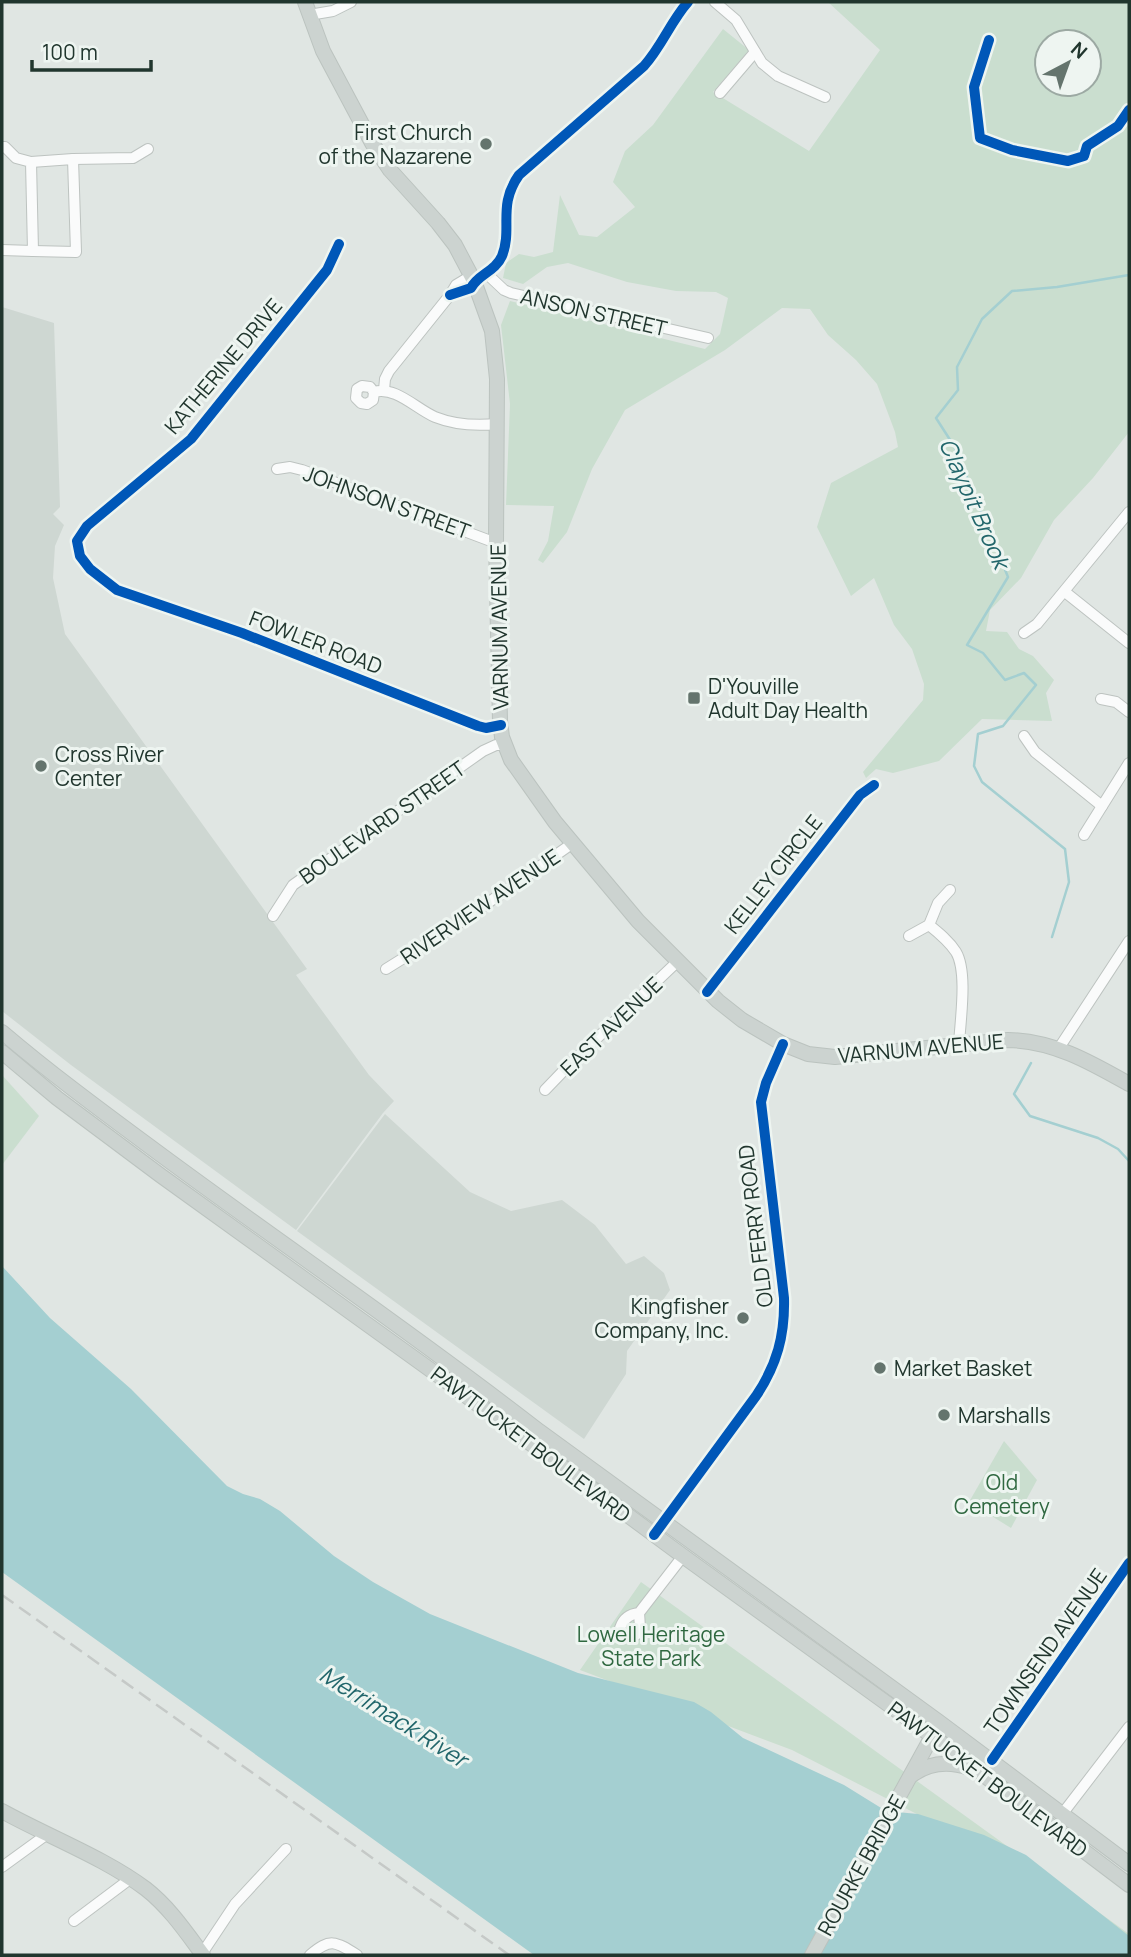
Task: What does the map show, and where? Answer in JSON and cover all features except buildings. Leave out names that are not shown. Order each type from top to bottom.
[{"type":"main road","name":"VARNUM AVENUE","points":[[307,9],[328,61],[372,143],[480,278],[495,343],[498,379],[496,543],[501,725],[505,745],[518,772],[573,844],[638,921],[707,992],[742,1020],[783,1044],[808,1054],[835,1057],[1008,1040],[1031,1042],[1059,1048],[1129,1084]]},
{"type":"main road","name":"PAWTUCKET BOULEVARD","points":[[2,1031],[60,1081],[476,1382],[992,1760],[1129,1864]]},
{"type":"main road","name":"PAWTUCKET BOULEVARD","points":[[2,1052],[47,1090],[160,1175],[932,1737],[1129,1885]]},
{"type":"main road","name":"ROURKE BRIDGE","points":[[812,1955],[939,1722]]},
{"type":"main road","name":"ROURKE BRIDGE","points":[[907,1781],[929,1766],[957,1764],[990,1780]]},
{"type":"main road","points":[[2,1811],[130,1879],[163,1904],[202,1955]]},
{"type":"street","points":[[307,9],[333,11],[351,2]]},
{"type":"street","points":[[497,424],[474,425],[447,421],[429,414],[394,393],[379,391],[389,371],[450,295],[471,288],[494,268],[503,252],[506,201],[511,186],[519,175],[644,65],[657,51],[679,12],[688,2]]},
{"type":"street","points":[[715,2],[736,20],[762,63],[778,76],[825,97]]},
{"type":"street","points":[[720,93],[755,52]]},
{"type":"street","points":[[2,147],[16,158],[31,162],[134,158],[148,149]]},
{"type":"street","points":[[2,250],[76,252],[73,159]]},
{"type":"street","points":[[31,162],[33,251]]},
{"type":"street","name":"KATHERINE DRIVE","points":[[117,590],[90,569],[80,556],[77,541],[87,526],[191,439],[327,270],[339,244]]},
{"type":"street","name":"ANSON STREET","points":[[480,278],[511,293],[708,338]]},
{"type":"street","name":"JOHNSON STREET","points":[[277,469],[290,467],[302,470],[496,543]]},
{"type":"street","points":[[1024,633],[1037,624],[1065,592],[1129,512]]},
{"type":"street","name":"FOWLER ROAD","points":[[117,590],[242,633],[478,726],[485,728],[501,725]]},
{"type":"street","points":[[1065,592],[1129,643]]},
{"type":"street","points":[[1101,699],[1116,702],[1129,712]]},
{"type":"street","points":[[1024,736],[1035,752],[1102,806]]},
{"type":"street","name":"BOULEVARD STREET","points":[[273,916],[293,885],[483,751],[496,745],[505,745]]},
{"type":"street","points":[[1084,835],[1129,763]]},
{"type":"street","name":"KELLEY CIRCLE","points":[[707,992],[860,795],[874,785]]},
{"type":"street","name":"RIVERVIEW AVENUE","points":[[386,969],[455,926],[573,844]]},
{"type":"street","points":[[909,936],[929,925],[938,903],[950,890]]},
{"type":"street","points":[[929,925],[946,939],[958,955],[962,971],[959,1045]]},
{"type":"street","points":[[1059,1048],[1129,941]]},
{"type":"street","name":"EAST AVENUE","points":[[545,1090],[677,962]]},
{"type":"street","name":"OLD FERRY ROAD","points":[[654,1535],[756,1396],[777,1358],[785,1320],[761,1102],[783,1044]]},
{"type":"street","points":[[639,1614],[682,1556]]},
{"type":"street","name":"TOWNSEND AVENUE","points":[[992,1760],[1129,1563]]},
{"type":"street","points":[[1063,1813],[1129,1727]]},
{"type":"street","points":[[2,1867],[46,1835]]},
{"type":"street","points":[[202,1955],[235,1904],[286,1849]]},
{"type":"street","points":[[74,1921],[130,1879]]},
{"type":"street","points":[[310,1955],[328,1942],[337,1943],[357,1955]]},
{"type":"shaded area","points":[[2,307],[54,323],[60,507],[53,514],[64,525],[55,546],[53,578],[65,634],[307,969],[296,975],[369,1075],[394,1101],[296,1230],[2,1011]]},
{"type":"shaded area","points":[[385,1114],[470,1192],[511,1211],[562,1200],[595,1225],[626,1264],[644,1256],[664,1273],[670,1290],[627,1351],[626,1374],[584,1439],[297,1231]]},
{"type":"green space","points":[[828,2],[1129,2],[1129,432],[1093,478],[1054,520],[1021,578],[990,610],[986,631],[1007,632],[1019,649],[1033,656],[1054,680],[1046,693],[1052,721],[982,719],[939,761],[893,773],[876,769],[866,778],[863,772],[923,700],[924,684],[912,649],[894,625],[874,578],[851,596],[817,527],[831,483],[898,447],[877,384],[856,360],[828,335],[810,309],[782,308],[725,350],[625,410],[592,469],[567,532],[543,563],[538,560],[548,541],[554,506],[506,505],[510,404],[501,325],[510,301],[705,349],[720,334],[728,298],[716,292],[676,291],[627,282],[568,263],[547,267],[523,284],[503,278],[506,263],[519,254],[534,257],[553,252],[560,195],[579,235],[597,237],[635,207],[613,182],[625,151],[653,125],[723,29],[749,50],[713,92],[809,151],[880,50]]},
{"type":"green space","points":[[2,1075],[39,1116],[2,1165]]},
{"type":"green space","name":"Old Cemetery","points":[[1004,1441],[1037,1480],[1011,1528],[969,1502]]},
{"type":"green space","name":"Lowell Heritage State Park","points":[[641,1582],[1129,1934],[1129,1953],[948,1830],[792,1750],[580,1670]]},
{"type":"water","name":"Merrimack River","points":[[2,1266],[50,1318],[131,1389],[227,1486],[260,1499],[280,1511],[334,1556],[373,1582],[430,1614],[578,1673],[694,1702],[743,1738],[844,1785],[886,1811],[918,1814],[984,1835],[1026,1855],[1129,1936],[1129,1955],[534,1955],[2,1572]]},
{"type":"waterway","name":"Claypit Brook","points":[[1052,937],[1069,882],[1065,849],[982,782],[974,766],[978,734],[1003,726],[1036,685],[1024,673],[1005,680],[983,653],[967,645],[1008,577],[954,446],[936,418],[958,390],[957,367],[982,319],[1012,291],[1057,287],[1129,275]]},
{"type":"waterway","name":"Claypit Brook","points":[[1031,1063],[1014,1094],[1030,1116],[1098,1138],[1118,1149],[1129,1161]]},
{"type":"railway","points":[[2,1595],[509,1955]]},
{"type":"cycle path","points":[[450,295],[471,288],[502,256],[509,197],[519,175],[644,66],[688,2]]},
{"type":"cycle path","points":[[989,40],[974,87],[980,138],[1012,150],[1068,161],[1084,156],[1087,146],[1118,126],[1129,110]]},
{"type":"cycle path","points":[[339,244],[327,270],[191,439],[87,526],[77,541],[80,556],[90,569],[117,590],[242,633],[478,726],[486,728],[501,725]]},
{"type":"cycle path","points":[[707,992],[860,795],[874,785]]},
{"type":"cycle path","points":[[654,1535],[756,1396],[778,1349],[783,1325],[784,1298],[761,1102],[783,1044]]},
{"type":"cycle path","points":[[992,1760],[1129,1563]]},
{"type":"place","name":"First Church of the Nazarene","points":[[486,144]]},
{"type":"place","name":"D'Youville Adult Day Health","points":[[694,698]]},
{"type":"place","name":"Cross River Center","points":[[41,766]]},
{"type":"place","name":"Kingfisher Company, Inc.","points":[[743,1318]]},
{"type":"place","name":"Market Basket","points":[[880,1368]]},
{"type":"place","name":"Marshalls","points":[[944,1415]]}]
